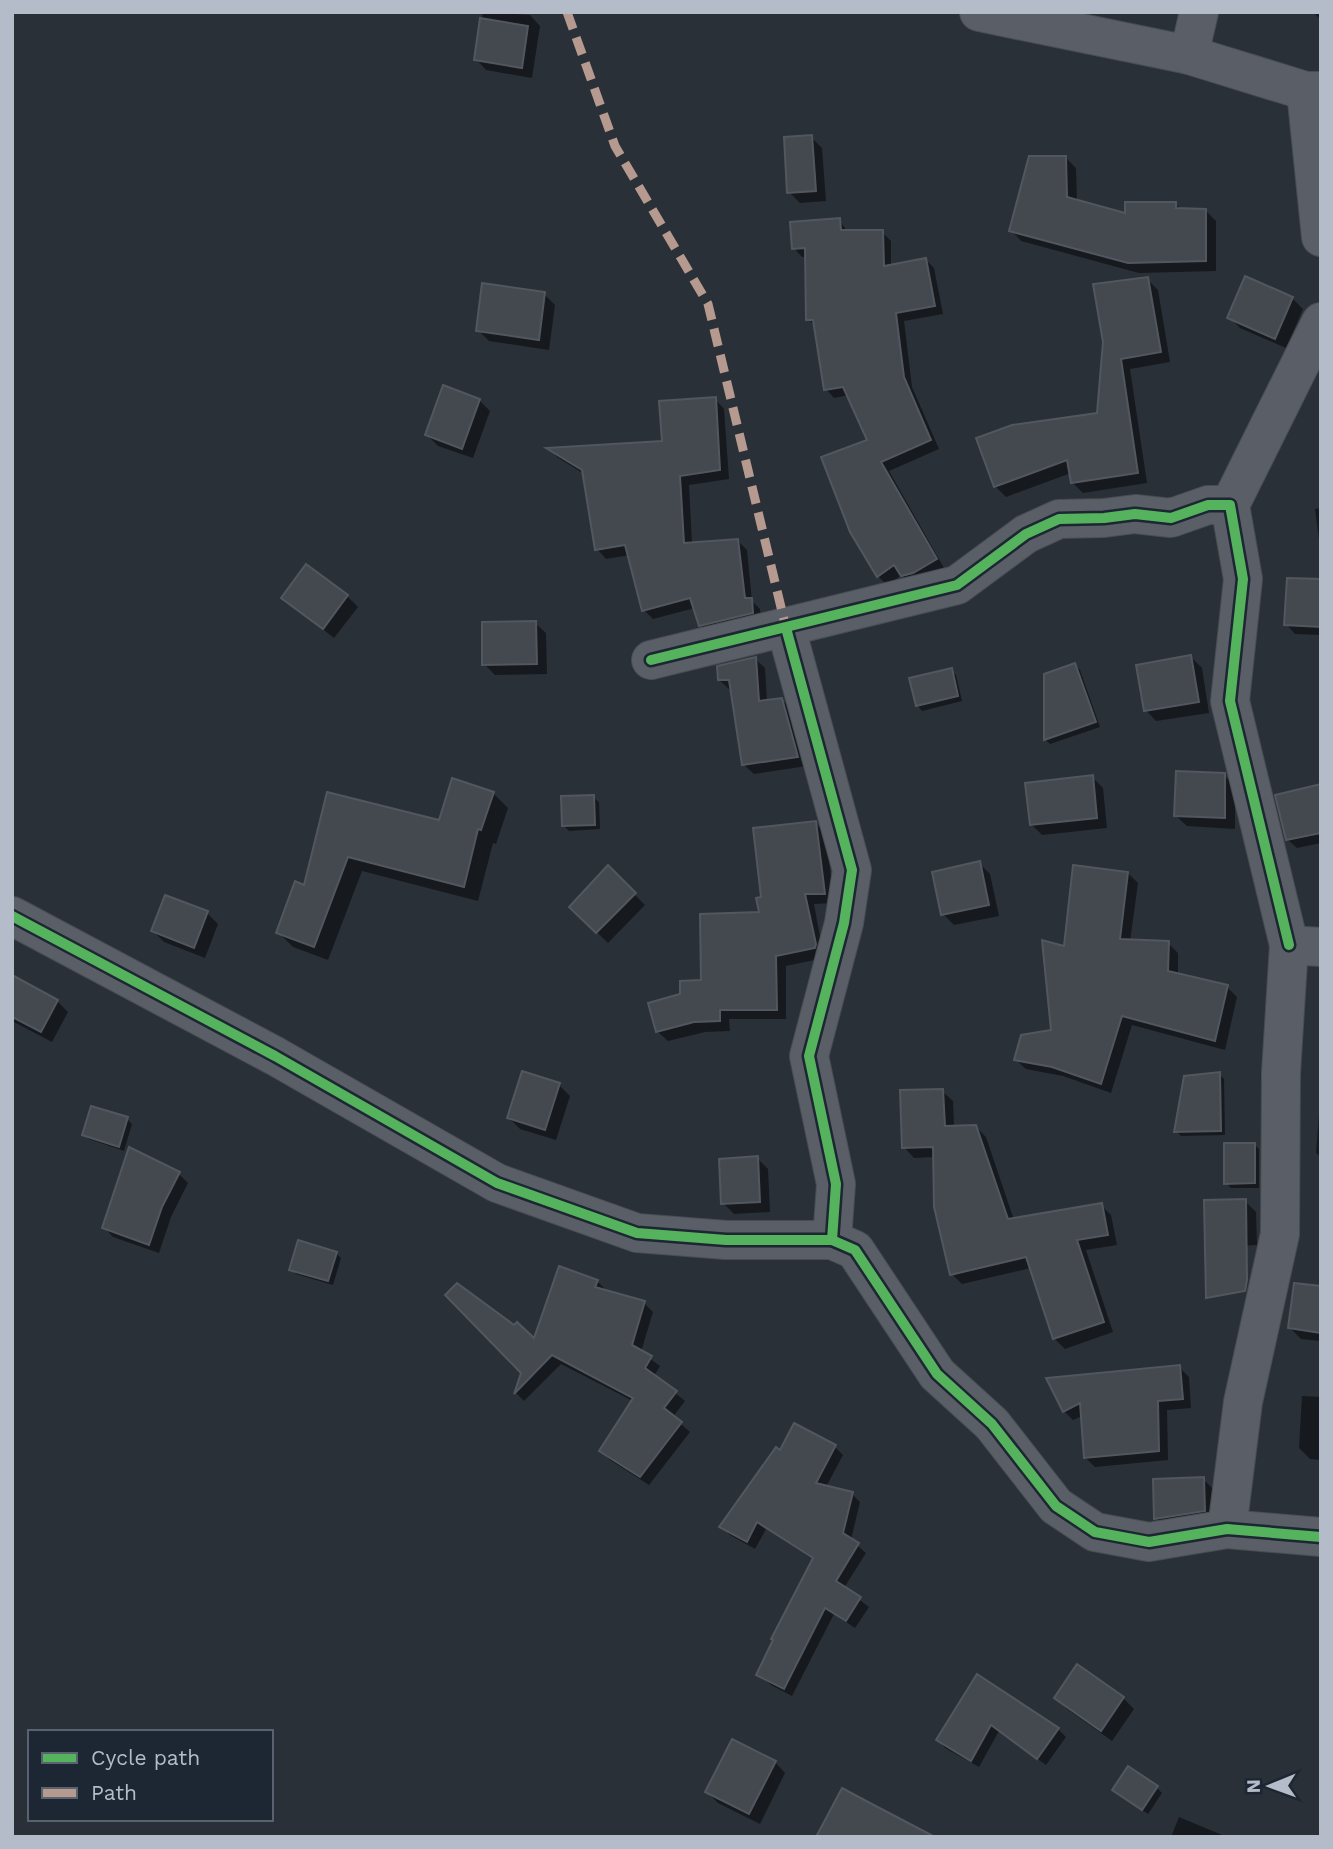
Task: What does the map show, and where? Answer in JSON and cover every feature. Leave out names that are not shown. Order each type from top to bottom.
[{"type":"street","points":[[979,12],[1189,55],[1313,91],[1321,237]]},
{"type":"street","points":[[1189,55],[1199,12]]},
{"type":"street","points":[[1227,1529],[1244,1402],[1280,1234],[1281,1073],[1305,946],[1230,701],[1242,579],[1230,505],[1321,322]]},
{"type":"street","points":[[651,660],[957,585],[1026,534],[1059,519],[1135,514],[1171,518],[1208,505],[1230,505]]},
{"type":"street","points":[[786,628],[852,870],[844,923],[809,1056],[836,1184],[832,1240]]},
{"type":"street","points":[[12,916],[275,1056],[497,1183],[637,1233],[726,1240],[832,1240],[855,1250],[937,1374],[992,1424],[1056,1507],[1095,1532],[1149,1542],[1227,1529],[1321,1537]]},
{"type":"building","points":[[480,18],[528,26],[522,68],[474,60]]},
{"type":"building","points":[[812,135],[816,191],[787,193],[784,137]]},
{"type":"building","points":[[1029,156],[1066,156],[1067,197],[1125,213],[1125,202],[1176,202],[1176,208],[1206,209],[1206,261],[1128,263],[1009,231]]},
{"type":"building","points":[[840,218],[841,230],[883,230],[884,266],[926,258],[935,306],[896,313],[904,377],[931,440],[881,462],[937,559],[913,573],[901,576],[894,565],[877,577],[850,532],[821,457],[867,440],[843,387],[824,390],[813,320],[806,320],[805,248],[792,249],[790,222]]},
{"type":"building","points":[[1245,276],[1293,297],[1275,339],[1227,318]]},
{"type":"building","points":[[1148,277],[1161,352],[1121,359],[1138,473],[1071,483],[1067,460],[994,487],[976,438],[1012,425],[1097,413],[1103,342],[1093,284]]},
{"type":"building","points":[[482,283],[545,292],[539,340],[476,331]]},
{"type":"building","points":[[443,385],[480,399],[462,449],[425,435]]},
{"type":"building","points":[[716,397],[720,470],[680,476],[684,543],[738,539],[745,598],[752,598],[753,613],[699,626],[690,598],[642,611],[625,545],[595,550],[582,470],[546,448],[662,441],[659,401]]},
{"type":"building","points":[[306,564],[348,595],[323,629],[281,598]]},
{"type":"building","points":[[1287,578],[1321,579],[1321,627],[1284,625]]},
{"type":"building","points":[[536,621],[537,664],[482,665],[482,622]]},
{"type":"building","points":[[1191,655],[1199,702],[1144,711],[1136,665]]},
{"type":"building","points":[[756,657],[759,701],[782,698],[798,757],[742,765],[729,680],[718,680],[717,666]]},
{"type":"building","points":[[1075,663],[1096,722],[1044,740],[1044,674]]},
{"type":"building","points":[[952,668],[958,696],[916,706],[909,678]]},
{"type":"building","points":[[1176,771],[1225,773],[1225,818],[1174,816]]},
{"type":"building","points":[[1093,775],[1097,818],[1030,825],[1025,783]]},
{"type":"building","points":[[452,778],[494,792],[481,830],[478,829],[464,887],[348,857],[314,947],[276,933],[295,881],[304,885],[327,792],[439,820]]},
{"type":"building","points":[[1321,784],[1321,833],[1286,840],[1275,795]]},
{"type":"building","points":[[594,795],[595,825],[562,826],[561,796]]},
{"type":"building","points":[[816,821],[825,894],[805,894],[816,944],[815,948],[776,956],[777,1010],[720,1010],[720,1021],[694,1022],[656,1032],[648,1003],[680,994],[680,981],[701,980],[700,914],[759,912],[756,898],[761,897],[753,828]]},
{"type":"building","points":[[980,861],[989,905],[941,915],[932,872]]},
{"type":"building","points":[[608,865],[636,893],[596,933],[569,907]]},
{"type":"building","points":[[1073,865],[1128,872],[1120,939],[1169,941],[1168,971],[1228,985],[1215,1041],[1122,1016],[1101,1084],[1052,1067],[1014,1060],[1021,1035],[1051,1030],[1042,940],[1064,946]]},
{"type":"building","points":[[165,895],[208,911],[194,948],[151,931]]},
{"type":"building","points":[[12,975],[58,1000],[41,1032],[12,1017]]},
{"type":"building","points":[[522,1071],[560,1083],[545,1130],[507,1118]]},
{"type":"building","points":[[1220,1072],[1221,1131],[1174,1132],[1184,1076]]},
{"type":"building","points":[[943,1089],[945,1126],[976,1125],[1008,1219],[1102,1203],[1108,1235],[1077,1240],[1104,1322],[1053,1339],[1026,1257],[950,1275],[934,1207],[933,1147],[902,1148],[900,1090]]},
{"type":"building","points":[[91,1106],[128,1117],[119,1147],[82,1135]]},
{"type":"building","points":[[1224,1143],[1255,1143],[1255,1183],[1224,1184]]},
{"type":"building","points":[[129,1147],[180,1172],[162,1207],[149,1245],[102,1228]]},
{"type":"building","points":[[758,1156],[760,1202],[721,1204],[719,1159]]},
{"type":"building","points":[[1246,1199],[1245,1291],[1206,1298],[1204,1200]]},
{"type":"building","points":[[298,1240],[337,1252],[328,1281],[289,1270]]},
{"type":"building","points":[[559,1266],[598,1280],[595,1287],[645,1301],[632,1345],[652,1356],[645,1368],[677,1391],[664,1408],[682,1422],[640,1477],[599,1451],[633,1398],[552,1355],[514,1394],[521,1373],[445,1295],[457,1283],[514,1325],[517,1322],[534,1338]]},
{"type":"building","points":[[1294,1283],[1321,1286],[1321,1333],[1288,1328]]},
{"type":"building","points":[[1180,1365],[1183,1399],[1158,1401],[1159,1451],[1084,1458],[1080,1403],[1063,1412],[1046,1378]]},
{"type":"building","points":[[794,1423],[836,1445],[816,1483],[853,1492],[843,1533],[859,1543],[836,1581],[861,1597],[846,1621],[825,1608],[784,1689],[756,1675],[773,1640],[771,1639],[813,1558],[757,1522],[747,1542],[719,1527],[776,1447],[780,1450]]},
{"type":"building","points":[[1204,1477],[1205,1511],[1154,1519],[1153,1479]]},
{"type":"building","points":[[1077,1664],[1124,1697],[1101,1731],[1054,1698]]},
{"type":"building","points":[[977,1674],[1059,1728],[1037,1759],[991,1725],[971,1761],[936,1740]]},
{"type":"building","points":[[732,1739],[776,1761],[749,1814],[705,1792]]},
{"type":"building","points":[[1128,1766],[1158,1786],[1142,1810],[1112,1790]]},
{"type":"building","points":[[842,1788],[870,1803],[935,1837],[816,1837]]},
{"type":"marked path","points":[[567,12],[615,146],[708,304],[786,628]]},
{"type":"cycle path","points":[[651,660],[957,585],[1026,534],[1059,519],[1135,514],[1171,518],[1208,505],[1230,505],[1243,579],[1230,701],[1289,945]]},
{"type":"cycle path","points":[[786,628],[852,870],[844,923],[809,1056],[836,1184],[832,1240],[855,1250],[937,1374],[992,1424],[1056,1506],[1095,1532],[1149,1542],[1227,1529],[1321,1537]]},
{"type":"cycle path","points":[[12,916],[275,1056],[497,1183],[637,1233],[726,1240],[832,1240]]}]
